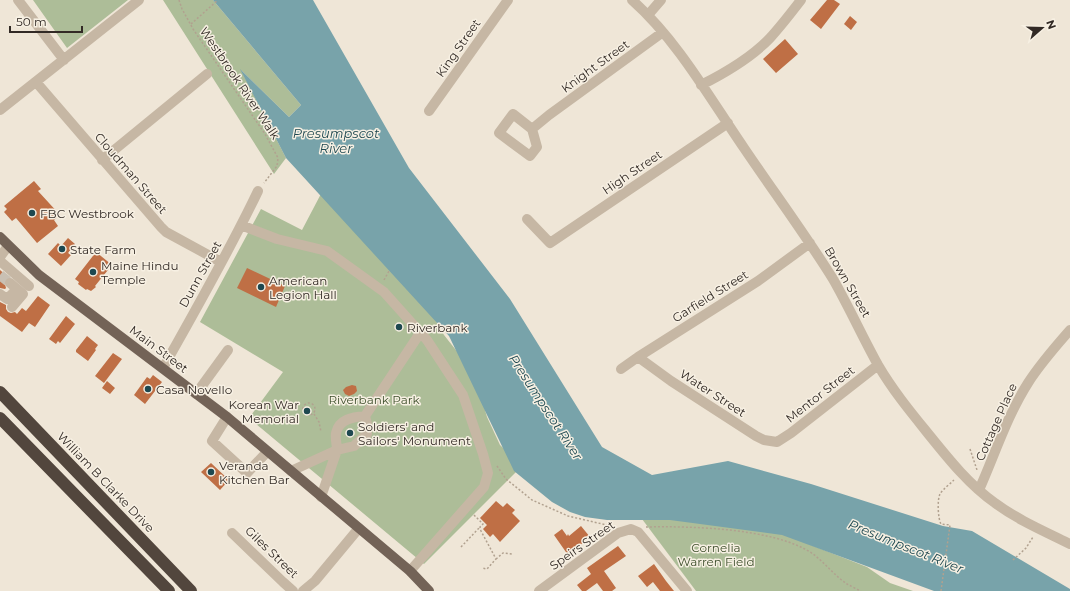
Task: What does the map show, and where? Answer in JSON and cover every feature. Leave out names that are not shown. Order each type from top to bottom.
[{"type":"highway","name":"William B Clarke Drive","points":[[0,392],[191,591]]},
{"type":"highway","points":[[0,418],[169,591]]},
{"type":"main road","name":"Main Street","points":[[0,237],[39,275],[227,418],[410,571],[429,591]]},
{"type":"street","points":[[18,0],[64,60]]},
{"type":"street","points":[[0,110],[139,0]]},
{"type":"street","name":"King Street","points":[[429,111],[508,0]]},
{"type":"street","name":"Brown Street","points":[[632,0],[664,32],[728,123],[810,243],[847,302],[878,365],[906,406],[949,460],[960,472],[982,485],[994,503],[1038,529],[1070,544]]},
{"type":"street","points":[[648,15],[661,0]]},
{"type":"street","points":[[701,85],[734,66],[769,39],[801,0]]},
{"type":"street","name":"Knight Street","points":[[532,129],[542,120],[664,32]]},
{"type":"street","points":[[102,160],[207,74]]},
{"type":"street","name":"Cloudman Street","points":[[36,82],[102,160],[166,232],[221,262]]},
{"type":"street","name":"High Street","points":[[527,219],[550,242],[728,123]]},
{"type":"street","name":"Dunn Street","points":[[163,368],[213,278],[258,191]]},
{"type":"street","points":[[241,225],[277,238],[328,251],[384,292],[427,340],[463,395],[488,473],[484,487],[410,571]]},
{"type":"street","name":"Garfield Street","points":[[622,369],[638,357],[758,281],[810,243]]},
{"type":"street","points":[[0,257],[8,246]]},
{"type":"street","points":[[0,261],[20,288]]},
{"type":"street","points":[[0,294],[7,299],[39,275]]},
{"type":"street","points":[[12,307],[20,288]]},
{"type":"street","name":"Cottage Place","points":[[982,485],[1015,408],[1028,383],[1039,366],[1070,330]]},
{"type":"street","points":[[364,416],[420,333]]},
{"type":"street","points":[[196,394],[228,350]]},
{"type":"street","name":"Water Street","points":[[638,357],[671,381],[756,436],[764,440],[777,442]]},
{"type":"street","name":"Mentor Street","points":[[777,442],[791,433],[878,365]]},
{"type":"street","points":[[291,471],[337,450],[354,446],[367,434],[367,424],[364,416]]},
{"type":"street","points":[[321,497],[337,450],[336,433],[341,423],[351,417],[364,416]]},
{"type":"street","points":[[227,418],[212,441],[247,473],[267,452]]},
{"type":"street","name":"Giles Street","points":[[303,591],[316,581],[359,528]]},
{"type":"street","name":"Speirs Street","points":[[539,591],[618,533],[631,529],[638,532],[687,591]]},
{"type":"street","name":"Giles Street","points":[[232,532],[293,591]]},
{"type":"path","name":"Westbrook River Walk","points":[[179,0],[190,24],[264,134],[278,158],[277,166],[258,191]]},
{"type":"path","points":[[190,24],[218,0]]},
{"type":"path","points":[[383,281],[389,271]]},
{"type":"path","points":[[306,403],[312,403],[315,405],[316,408],[314,414],[305,414],[303,408],[306,403]]},
{"type":"path","points":[[314,414],[319,422],[320,432]]},
{"type":"path","points":[[970,449],[982,485]]},
{"type":"path","points":[[494,462],[506,479],[532,500],[568,516],[613,526]]},
{"type":"path","points":[[941,591],[950,525],[942,524],[939,521],[938,513],[940,494],[960,472]]},
{"type":"path","points":[[461,547],[484,524],[466,507]]},
{"type":"path","points":[[480,527],[496,559]]},
{"type":"path","points":[[631,529],[648,527],[715,529],[771,537],[793,543],[813,554],[846,583],[861,591]]},
{"type":"path","points":[[1013,560],[1026,548],[1038,529]]},
{"type":"path","points":[[482,568],[486,569],[502,553],[512,554]]},
{"type":"green space","points":[[33,0],[128,0],[67,48]]},
{"type":"green space","points":[[163,0],[213,0],[301,105],[289,117],[241,70],[286,158],[274,174]]},
{"type":"green space","name":"Riverbank Park","points":[[323,190],[432,314],[444,335],[459,354],[478,385],[487,417],[500,445],[522,466],[424,564],[249,418],[283,372],[200,322],[261,209],[302,230]]},
{"type":"green space","name":"Cornelia Warren Field","points":[[740,517],[867,567],[890,583],[913,591],[696,591],[642,519]]},
{"type":"water","name":"Presumpscot River","points":[[213,0],[313,0],[409,168],[510,299],[602,447],[652,475],[728,461],[811,484],[943,526],[972,531],[1070,589],[1070,591],[934,591],[782,535],[670,520],[607,520],[585,517],[570,512],[552,502],[514,471],[449,336],[286,158],[240,69],[289,117],[301,105]]},
{"type":"building","points":[[827,0],[834,0],[840,4],[821,29],[810,20]]},
{"type":"building","points":[[850,16],[857,22],[851,30],[844,24]]},
{"type":"building","points":[[785,39],[798,54],[776,73],[763,59]]},
{"type":"building","name":"FBC Westbrook","points":[[34,181],[41,189],[38,191],[60,215],[54,220],[58,226],[37,243],[16,218],[12,221],[4,212],[7,209],[4,206]]},
{"type":"building","name":"State Farm","points":[[68,238],[75,244],[68,253],[71,255],[61,266],[48,254],[58,243],[61,246]]},
{"type":"building","name":"Maine Hindu Temple","points":[[96,252],[112,265],[95,286],[96,287],[91,291],[86,290],[78,284],[79,282],[75,279]]},
{"type":"building","name":"American Legion Hall","points":[[247,268],[285,286],[276,307],[237,288]]},
{"type":"building","points":[[0,270],[8,277],[4,281],[5,289],[0,288]]},
{"type":"building","points":[[38,296],[50,305],[35,327],[29,323],[22,332],[0,316],[0,302],[6,305],[8,312],[15,312],[17,314],[22,308],[26,311]]},
{"type":"building","points":[[66,316],[75,324],[60,343],[58,341],[56,344],[49,339]]},
{"type":"building","points":[[87,336],[98,345],[88,361],[76,352]]},
{"type":"building","points":[[113,353],[122,359],[104,383],[95,376]]},
{"type":"building","name":"Casa Novello","points":[[153,375],[162,382],[145,404],[134,395],[147,377],[150,379]]},
{"type":"building","points":[[107,381],[115,388],[110,394],[102,388]]},
{"type":"building","points":[[352,385],[356,386],[357,391],[349,396],[345,394],[343,390]]},
{"type":"building","points":[[211,463],[229,480],[220,490],[201,472]]},
{"type":"building","points":[[496,501],[503,507],[507,503],[515,510],[512,513],[520,521],[500,542],[493,534],[490,537],[483,529],[487,525],[480,518]]},
{"type":"building","points":[[581,526],[590,537],[568,555],[554,535],[562,529],[567,536],[568,534],[569,536]]},
{"type":"building","points":[[618,546],[626,556],[604,571],[616,588],[612,591],[603,591],[597,583],[586,591],[582,591],[577,585],[591,574],[587,568]]},
{"type":"building","points":[[654,564],[674,591],[660,591],[653,582],[647,587],[638,576]]},
{"type":"tunnel","points":[[0,275],[10,283]]},
{"type":"place","name":"FBC Westbrook","points":[[32,213]]},
{"type":"place","name":"State Farm","points":[[62,249]]},
{"type":"place","name":"Maine Hindu Temple","points":[[93,272]]},
{"type":"place","name":"American Legion Hall","points":[[261,287]]},
{"type":"place","name":"Riverbank","points":[[399,327]]},
{"type":"place","name":"Casa Novello","points":[[148,389]]},
{"type":"place","name":"Korean War Memorial","points":[[307,411]]},
{"type":"place","name":"Soldiers' and Sailors' Monument","points":[[350,433]]},
{"type":"place","name":"Veranda Kitchen Bar","points":[[211,472]]}]
